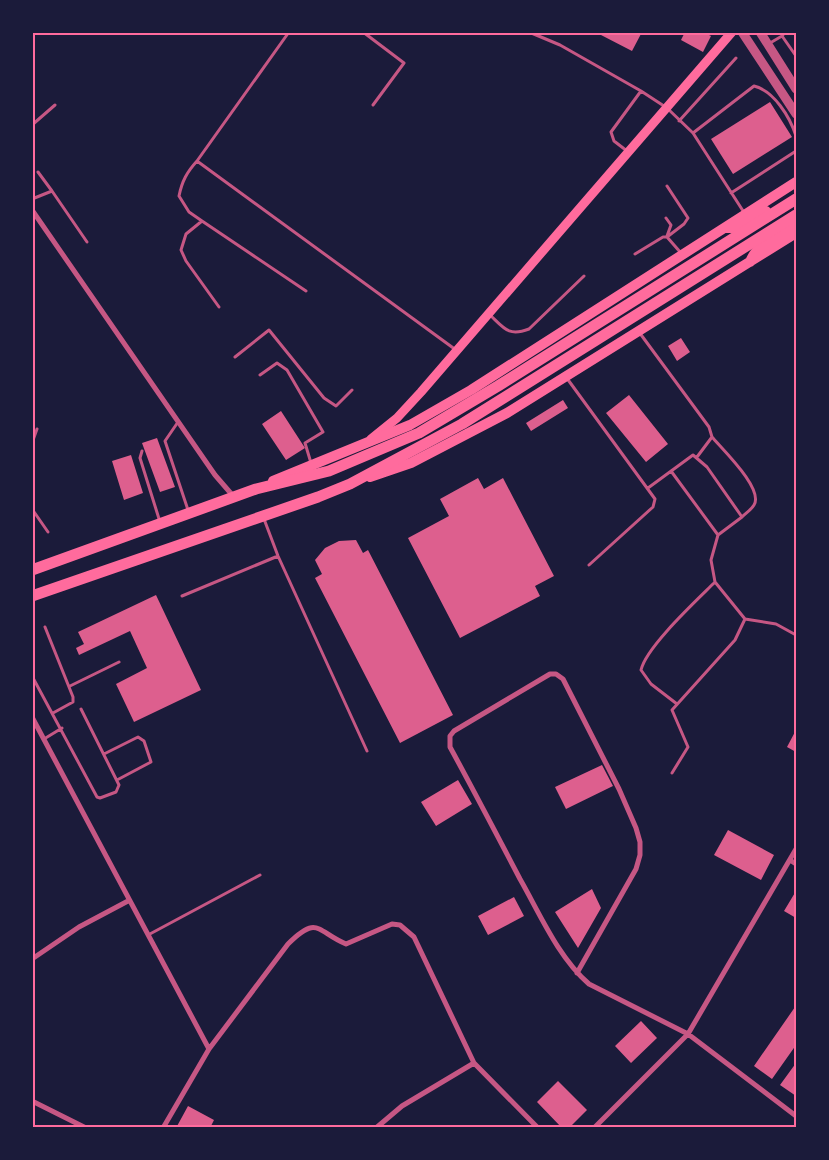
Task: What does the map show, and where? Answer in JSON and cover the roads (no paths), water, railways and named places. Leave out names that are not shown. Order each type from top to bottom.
[{"type":"highway","points":[[33,568],[190,514],[256,489],[338,468],[418,433],[498,386],[796,199]]},
{"type":"highway","points":[[32,596],[350,484],[462,424],[796,215]]},
{"type":"main road","points":[[364,445],[397,418],[732,32]]},
{"type":"main road","points":[[256,489],[312,464],[364,445],[410,425],[471,390],[796,182]]},
{"type":"main road","points":[[726,228],[733,229],[743,225],[796,193]]},
{"type":"main road","points":[[750,263],[754,254],[761,247],[796,224]]},
{"type":"main road","points":[[350,484],[411,464],[507,413],[796,233]]},
{"type":"street","points":[[742,32],[796,114]]},
{"type":"street","points":[[760,32],[796,89]]},
{"type":"street","points":[[32,210],[215,475],[234,497]]},
{"type":"street","points":[[577,973],[636,869],[640,855],[640,842],[619,789],[563,680],[556,674],[550,674],[454,731],[450,736],[450,747],[540,915],[577,973],[589,984],[688,1034],[796,1116]]},
{"type":"street","points":[[32,717],[128,901],[209,1049]]},
{"type":"street","points":[[594,1128],[688,1034],[796,849]]},
{"type":"street","points":[[790,860],[796,864]]},
{"type":"street","points":[[32,959],[79,927],[128,901]]},
{"type":"street","points":[[163,1128],[209,1049],[288,944],[302,930],[310,928],[321,929],[346,944],[392,924],[400,925],[414,937],[474,1063],[538,1128]]},
{"type":"street","points":[[376,1128],[402,1106],[474,1063]]},
{"type":"street","points":[[32,1102],[86,1128]]},
{"type":"lane","points":[[289,32],[181,183],[179,196],[189,212],[202,222],[306,291]]},
{"type":"lane","points":[[363,32],[404,63],[373,105]]},
{"type":"lane","points":[[529,32],[560,45],[667,108],[693,133],[745,214]]},
{"type":"lane","points":[[768,44],[784,34],[796,56]]},
{"type":"lane","points":[[680,121],[736,58]]},
{"type":"lane","points":[[768,91],[777,84]]},
{"type":"lane","points":[[693,133],[754,86],[768,91],[793,126],[796,136]]},
{"type":"lane","points":[[629,152],[614,141],[611,132],[641,91]]},
{"type":"lane","points":[[32,125],[55,105]]},
{"type":"lane","points":[[731,193],[796,151]]},
{"type":"lane","points":[[197,161],[456,351]]},
{"type":"lane","points":[[38,172],[87,242]]},
{"type":"lane","points":[[635,254],[666,237],[684,224],[688,218],[667,186]]},
{"type":"lane","points":[[32,199],[52,191]]},
{"type":"lane","points":[[666,218],[671,224],[666,237]]},
{"type":"lane","points":[[202,222],[186,234],[181,250],[186,261],[219,307]]},
{"type":"lane","points":[[666,237],[683,256]]},
{"type":"lane","points":[[488,314],[511,333],[529,329],[584,276]]},
{"type":"lane","points":[[235,357],[268,330],[324,398],[336,406],[352,390]]},
{"type":"lane","points":[[638,331],[694,404],[709,428],[712,437],[748,479],[756,495],[754,505],[742,517],[718,535],[712,560],[715,582],[745,619],[776,624],[796,635]]},
{"type":"lane","points":[[260,375],[277,363],[287,370],[324,432],[307,440],[305,443],[312,464]]},
{"type":"lane","points":[[565,377],[655,499],[653,507],[590,566]]},
{"type":"lane","points":[[179,421],[165,441],[180,490],[190,514]]},
{"type":"lane","points":[[32,444],[37,429]]},
{"type":"lane","points":[[697,457],[712,437]]},
{"type":"lane","points":[[142,451],[140,458],[160,524]]},
{"type":"lane","points":[[648,488],[693,455],[707,466],[742,517]]},
{"type":"lane","points":[[671,471],[718,535]]},
{"type":"lane","points":[[32,509],[48,532]]},
{"type":"lane","points":[[263,516],[278,556],[367,751]]},
{"type":"lane","points":[[182,596],[278,556]]},
{"type":"lane","points":[[677,704],[645,678],[641,670],[642,665],[658,644],[715,582]]},
{"type":"lane","points":[[672,773],[688,747],[672,713],[677,704],[735,640],[745,619]]},
{"type":"lane","points":[[45,627],[70,686],[73,702],[53,713]]},
{"type":"lane","points":[[70,686],[119,662]]},
{"type":"lane","points":[[32,676],[62,728],[97,796],[100,798],[116,792],[120,788],[81,708]]},
{"type":"lane","points":[[44,740],[62,728]]},
{"type":"lane","points":[[104,754],[138,737],[144,742],[151,762],[117,780]]},
{"type":"lane","points":[[147,935],[260,875]]}]
